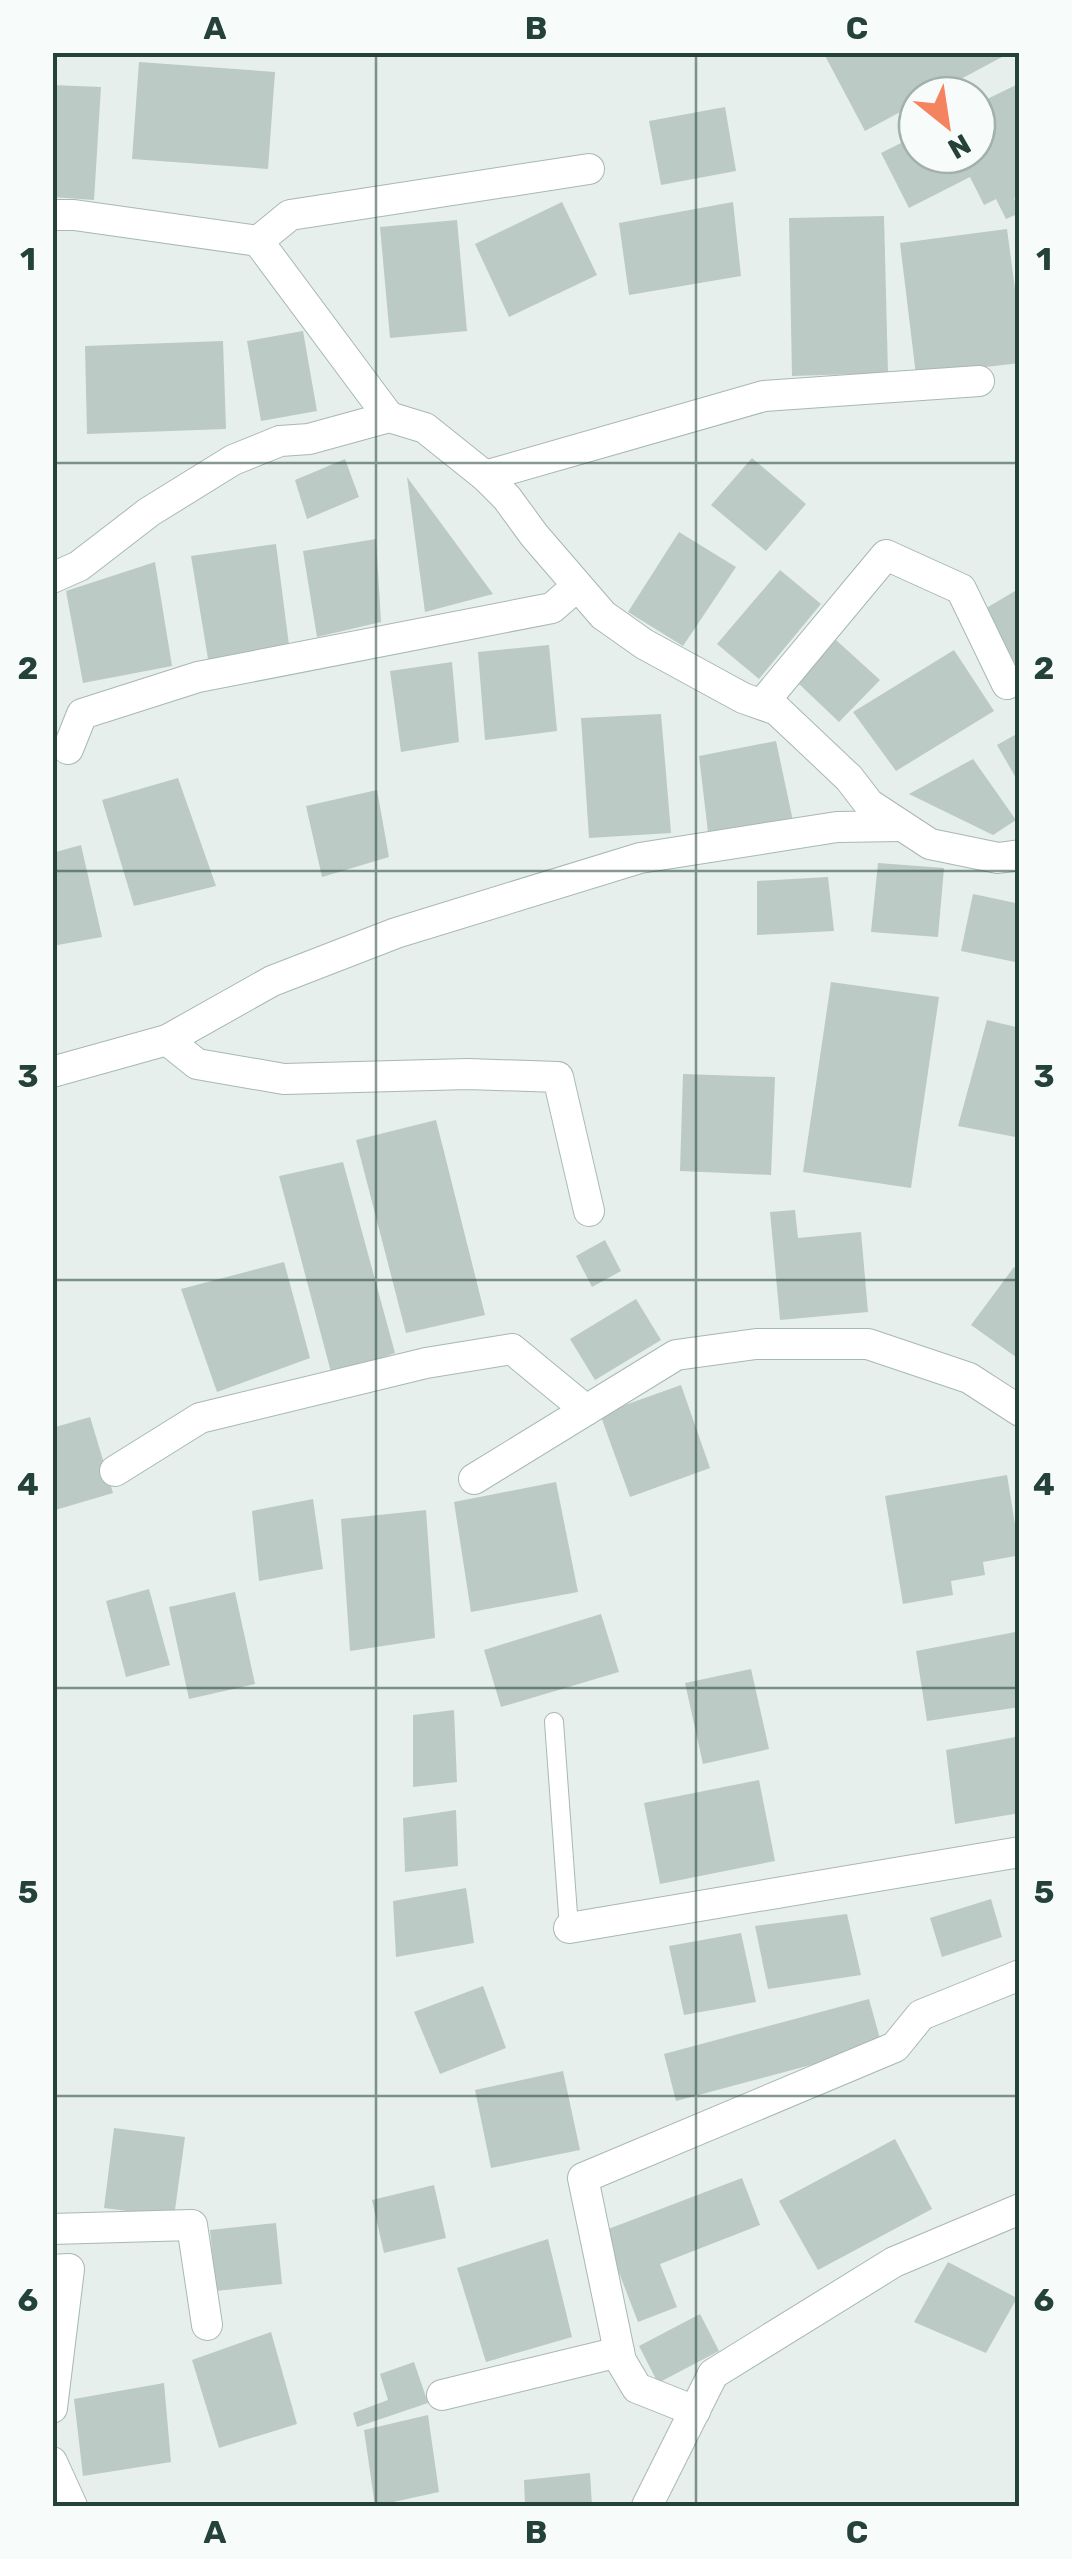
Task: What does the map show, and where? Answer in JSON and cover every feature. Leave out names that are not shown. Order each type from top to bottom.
[{"type":"street","points":[[258,241],[290,214],[589,169]]},
{"type":"street","points":[[52,215],[258,241],[389,418]]},
{"type":"street","points":[[484,476],[764,396],[979,381]]},
{"type":"street","points":[[52,578],[79,566],[188,486],[233,460],[280,442],[309,439],[389,418],[425,428],[508,498],[603,615],[644,644],[743,698],[778,710],[849,778],[869,804],[930,844],[998,858],[1020,855]]},
{"type":"street","points":[[762,704],[886,556],[961,589],[1007,684]]},
{"type":"street","points":[[68,749],[82,714],[198,677],[552,608],[576,586]]},
{"type":"street","points":[[52,1072],[167,1040],[272,981],[396,933],[640,858],[837,828],[902,826]]},
{"type":"street","points":[[167,1040],[197,1064],[284,1079],[468,1074],[558,1077],[589,1210]]},
{"type":"street","points":[[474,1479],[676,1355],[756,1344],[868,1344],[969,1378],[1020,1411]]},
{"type":"street","points":[[115,1471],[200,1418],[426,1363],[512,1349],[586,1410]]},
{"type":"street","points":[[569,1928],[1020,1852]]},
{"type":"street","points":[[694,2411],[637,2388],[619,2352],[583,2178],[895,2046],[921,2015],[1020,1975]]},
{"type":"street","points":[[647,2506],[713,2374],[894,2262],[1020,2209]]},
{"type":"street","points":[[52,2229],[192,2226],[206,2325]]},
{"type":"street","points":[[52,2270],[70,2269],[52,2408]]},
{"type":"street","points":[[442,2395],[619,2352]]},
{"type":"street","points":[[52,2462],[72,2506]]},
{"type":"lane","points":[[554,1722],[569,1928]]},
{"type":"building","points":[[823,52],[999,52],[1002,57],[968,75],[897,75],[897,114],[865,131]]},
{"type":"building","points":[[139,62],[275,72],[268,169],[132,159]]},
{"type":"building","points":[[1020,83],[1020,195],[1014,198],[1020,213],[1006,219],[996,199],[984,205],[970,177],[909,208],[881,153],[897,145],[897,175],[997,175],[997,94]]},
{"type":"building","points":[[52,85],[101,87],[94,200],[52,197]]},
{"type":"building","points":[[725,107],[736,171],[661,185],[649,121]]},
{"type":"building","points":[[562,202],[597,275],[509,317],[475,244]]},
{"type":"building","points":[[733,202],[741,276],[629,295],[619,223]]},
{"type":"building","points":[[884,216],[888,373],[792,376],[789,218]]},
{"type":"building","points":[[457,220],[467,331],[390,338],[380,227]]},
{"type":"building","points":[[1007,229],[1020,326],[1020,363],[916,375],[900,243]]},
{"type":"building","points":[[303,331],[317,411],[261,421],[247,341]]},
{"type":"building","points":[[223,341],[226,429],[87,434],[85,346]]},
{"type":"building","points":[[752,458],[806,504],[766,551],[711,505]]},
{"type":"building","points":[[345,459],[359,497],[307,519],[295,480]]},
{"type":"building","points":[[407,477],[493,594],[425,612]]},
{"type":"building","points":[[679,532],[736,567],[683,646],[628,612]]},
{"type":"building","points":[[376,539],[381,622],[317,637],[303,551]]},
{"type":"building","points":[[276,544],[290,653],[209,665],[191,556]]},
{"type":"building","points":[[155,562],[172,666],[83,683],[66,591]]},
{"type":"building","points":[[780,570],[821,604],[759,679],[717,644]]},
{"type":"building","points":[[1020,588],[1020,671],[983,610]]},
{"type":"building","points":[[836,640],[880,680],[839,722],[797,682]]},
{"type":"building","points":[[549,645],[557,731],[485,740],[478,652]]},
{"type":"building","points":[[954,650],[994,711],[896,771],[853,712]]},
{"type":"building","points":[[452,662],[459,742],[401,752],[390,671]]},
{"type":"building","points":[[661,714],[671,833],[589,838],[581,718]]},
{"type":"building","points":[[1020,732],[1020,785],[997,745]]},
{"type":"building","points":[[776,741],[793,821],[708,832],[699,756]]},
{"type":"building","points":[[973,759],[1016,820],[993,835],[909,794]]},
{"type":"building","points":[[178,778],[216,886],[134,906],[102,800]]},
{"type":"building","points":[[377,790],[389,857],[322,877],[306,806]]},
{"type":"building","points":[[81,845],[102,937],[52,946],[52,853]]},
{"type":"building","points":[[878,863],[944,868],[938,937],[871,932]]},
{"type":"building","points":[[828,877],[834,931],[757,935],[757,881]]},
{"type":"building","points":[[973,894],[1020,904],[1020,963],[961,951]]},
{"type":"building","points":[[831,982],[939,997],[911,1188],[803,1172]]},
{"type":"building","points":[[987,1020],[1020,1028],[1020,1138],[958,1126]]},
{"type":"building","points":[[683,1074],[775,1077],[771,1175],[680,1171]]},
{"type":"building","points":[[436,1120],[485,1315],[406,1333],[356,1140]]},
{"type":"building","points":[[343,1162],[395,1353],[332,1376],[279,1176]]},
{"type":"building","points":[[795,1210],[798,1238],[861,1232],[868,1312],[780,1320],[770,1212]]},
{"type":"building","points":[[605,1240],[621,1271],[592,1287],[576,1256]]},
{"type":"building","points":[[284,1262],[310,1358],[217,1392],[181,1289]]},
{"type":"building","points":[[1014,1267],[1020,1271],[1020,1360],[971,1325]]},
{"type":"building","points":[[636,1299],[661,1340],[595,1380],[570,1339]]},
{"type":"building","points":[[681,1385],[710,1468],[630,1497],[600,1414]]},
{"type":"building","points":[[90,1417],[113,1493],[52,1511],[52,1428]]},
{"type":"building","points":[[1007,1475],[1020,1555],[983,1562],[985,1575],[951,1581],[953,1595],[903,1604],[885,1496]]},
{"type":"building","points":[[556,1482],[578,1592],[471,1612],[454,1502]]},
{"type":"building","points":[[313,1499],[323,1569],[259,1581],[252,1511]]},
{"type":"building","points":[[426,1510],[435,1638],[350,1651],[341,1519]]},
{"type":"building","points":[[149,1589],[170,1665],[126,1677],[106,1601]]},
{"type":"building","points":[[235,1592],[255,1684],[189,1699],[169,1607]]},
{"type":"building","points":[[601,1614],[619,1672],[501,1707],[484,1650]]},
{"type":"building","points":[[1020,1631],[1020,1707],[927,1721],[916,1651]]},
{"type":"building","points":[[751,1669],[769,1749],[703,1764],[685,1683]]},
{"type":"building","points":[[454,1710],[457,1782],[413,1787],[413,1715]]},
{"type":"building","points":[[1020,1736],[1020,1813],[955,1824],[946,1750]]},
{"type":"building","points":[[759,1780],[775,1861],[660,1884],[644,1803]]},
{"type":"building","points":[[456,1810],[458,1866],[405,1872],[403,1818]]},
{"type":"building","points":[[466,1888],[474,1943],[396,1957],[393,1901]]},
{"type":"building","points":[[991,1899],[1002,1937],[942,1957],[930,1918]]},
{"type":"building","points":[[847,1914],[861,1975],[768,1989],[755,1926]]},
{"type":"building","points":[[741,1933],[756,2002],[684,2015],[669,1946]]},
{"type":"building","points":[[483,1986],[506,2048],[440,2074],[414,2012]]},
{"type":"building","points":[[869,1999],[882,2046],[676,2101],[664,2054]]},
{"type":"building","points":[[563,2071],[580,2150],[491,2168],[475,2090]]},
{"type":"building","points":[[114,2128],[185,2137],[174,2217],[104,2208]]},
{"type":"building","points":[[895,2139],[932,2209],[818,2270],[779,2201]]},
{"type":"building","points":[[742,2178],[760,2225],[660,2264],[677,2307],[638,2322],[603,2231]]},
{"type":"building","points":[[434,2185],[446,2238],[384,2253],[372,2200]]},
{"type":"building","points":[[276,2223],[282,2284],[216,2291],[210,2230]]},
{"type":"building","points":[[548,2239],[572,2337],[486,2362],[457,2268]]},
{"type":"building","points":[[948,2262],[1017,2298],[986,2353],[914,2322]]},
{"type":"building","points":[[700,2314],[719,2351],[658,2383],[639,2346]]},
{"type":"building","points":[[271,2332],[297,2424],[219,2448],[192,2360]]},
{"type":"building","points":[[414,2362],[428,2403],[357,2427],[353,2413],[388,2400],[380,2374]]},
{"type":"building","points":[[164,2383],[171,2462],[83,2476],[74,2399]]},
{"type":"building","points":[[428,2415],[439,2492],[375,2506],[364,2430]]},
{"type":"building","points":[[590,2473],[592,2506],[525,2506],[524,2480]]}]
